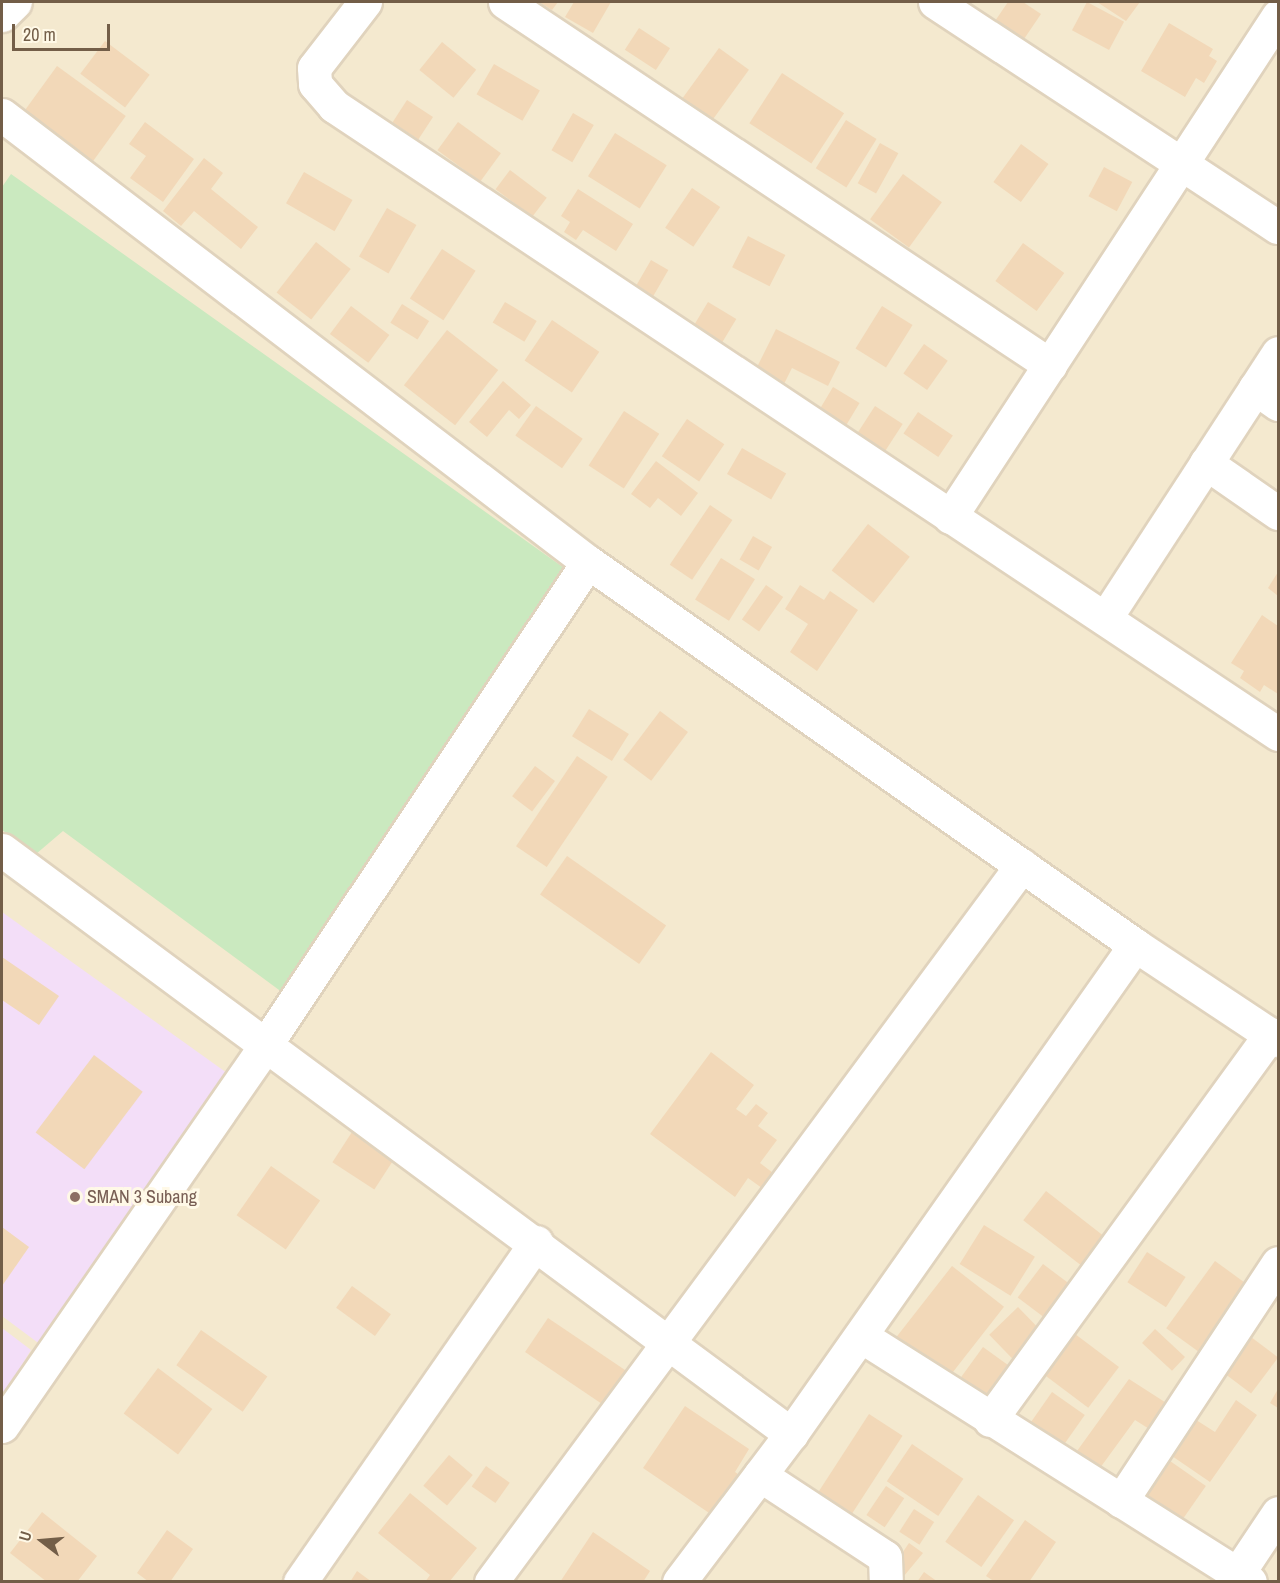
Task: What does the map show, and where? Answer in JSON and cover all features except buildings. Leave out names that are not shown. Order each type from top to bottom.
[{"type":"street","points":[[2,15],[15,2]]},
{"type":"street","points":[[365,2],[314,68],[315,84],[334,106],[950,517],[1106,617],[1278,734]]},
{"type":"street","points":[[505,2],[1050,365]]},
{"type":"street","points":[[935,2],[1278,226]]},
{"type":"street","points":[[950,517],[1278,16]]},
{"type":"street","points":[[2,115],[588,562],[1135,945],[1274,1037],[990,1420]]},
{"type":"street","points":[[1106,617],[1206,463],[1267,396],[1278,353]]},
{"type":"street","points":[[1206,463],[1278,513]]},
{"type":"street","points":[[2,1426],[264,1047],[588,562]]},
{"type":"street","points":[[2,850],[264,1047],[536,1242],[792,1434]]},
{"type":"street","points":[[491,1581],[1022,866]]},
{"type":"street","points":[[679,1581],[792,1434],[1135,945]]},
{"type":"street","points":[[300,1581],[536,1242]]},
{"type":"street","points":[[1121,1500],[1278,1263]]},
{"type":"street","points":[[861,1336],[990,1420],[1244,1577],[1278,1512]]},
{"type":"street","points":[[760,1475],[885,1557],[886,1581]]},
{"type":"shaded area","points":[[2,2],[1278,2],[1278,1581],[2,1581]]},
{"type":"shaded area","name":"SMAN 3 Subang","points":[[2,912],[234,1078],[41,1345],[2,1316]]},
{"type":"shaded area","points":[[2,1328],[31,1350],[2,1398]]},
{"type":"green space","points":[[11,174],[574,575],[294,1001],[63,831],[36,854],[2,830],[2,187]]},
{"type":"place","name":"SMAN 3 Subang","points":[[75,1197]]}]
